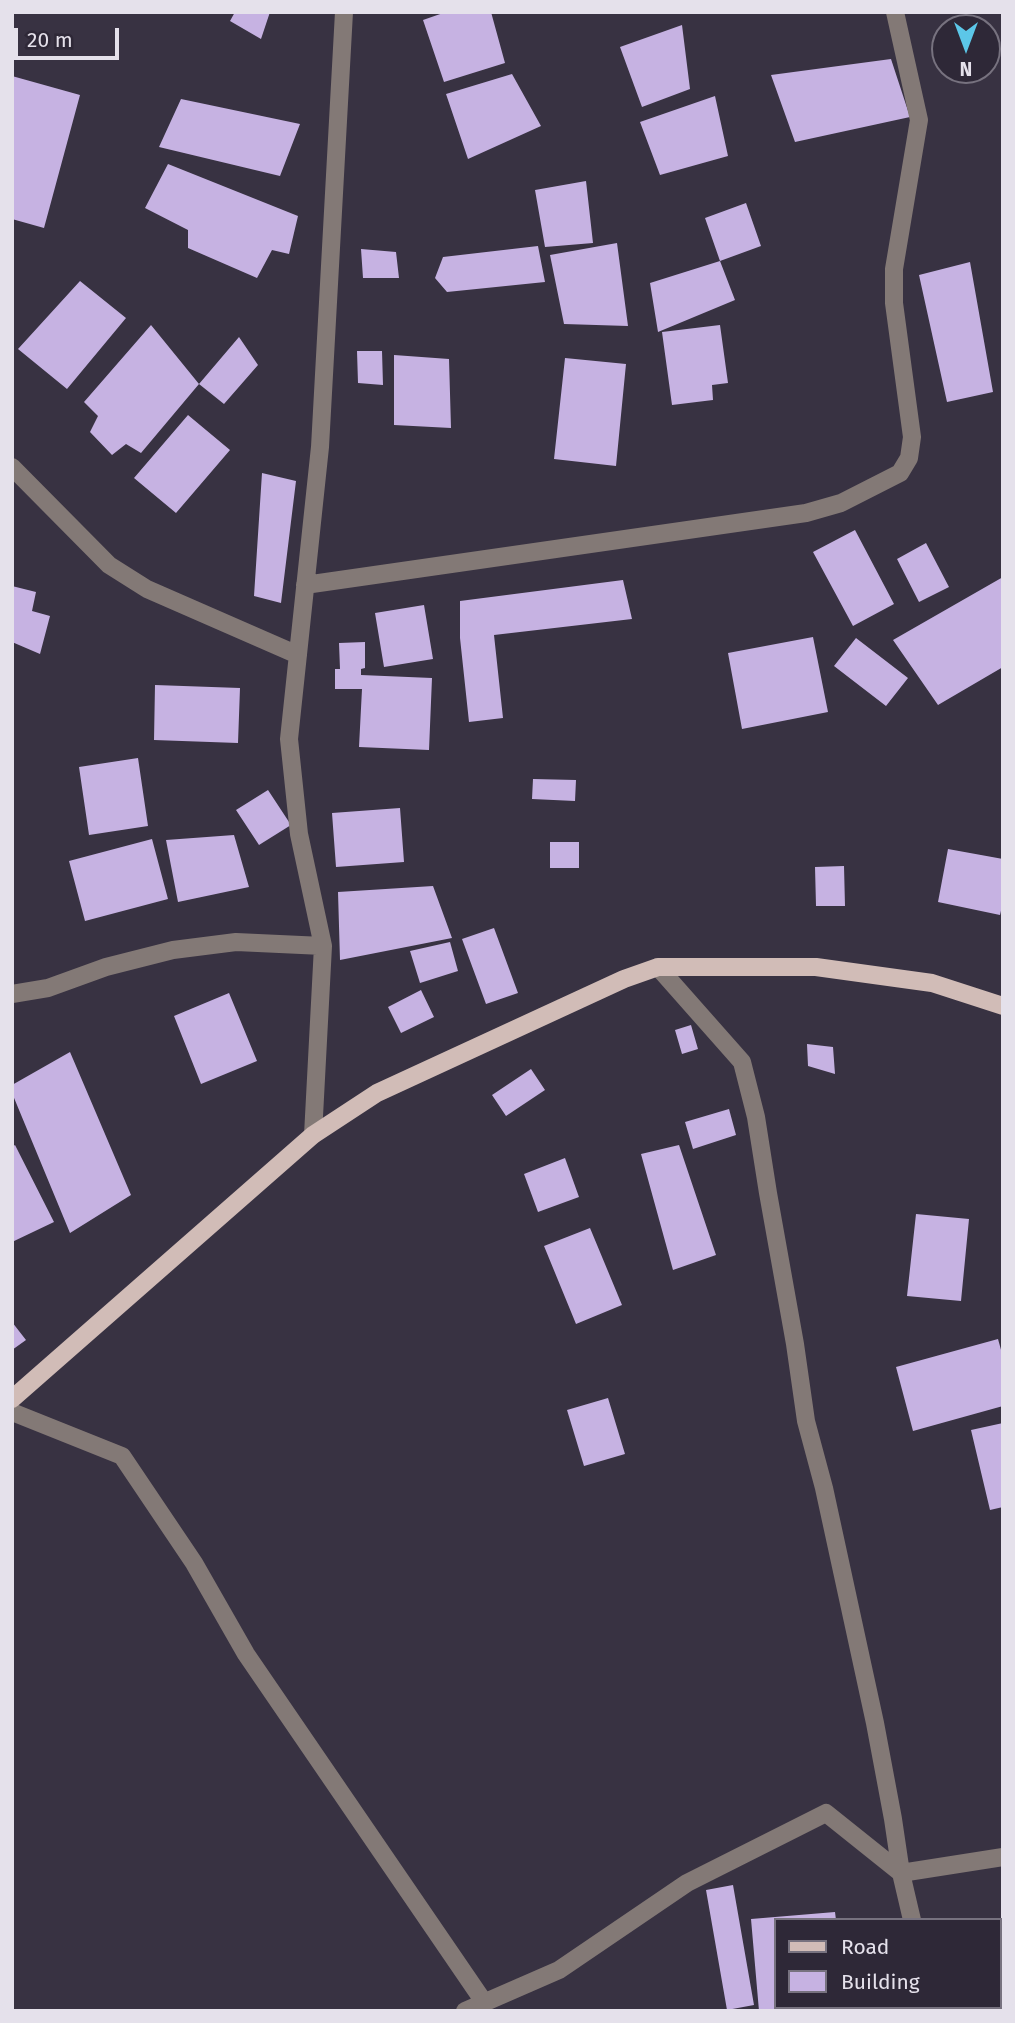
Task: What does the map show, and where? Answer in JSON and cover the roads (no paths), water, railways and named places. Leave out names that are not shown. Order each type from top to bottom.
[{"type":"main road","points":[[12,1399],[313,1135],[377,1093],[624,979],[658,967],[816,967],[932,983],[1003,1006]]},
{"type":"street","points":[[305,585],[806,513],[841,503],[900,473],[909,458],[912,437],[894,303],[894,269],[919,120],[895,12]]},
{"type":"street","points":[[313,1135],[323,946],[299,834],[289,738],[320,447],[340,14]]},
{"type":"street","points":[[12,467],[109,565],[147,589],[298,654]]},
{"type":"street","points":[[12,994],[48,988],[106,967],[173,950],[236,942],[323,946]]},
{"type":"street","points":[[658,967],[742,1062],[756,1117],[796,1344],[806,1421],[824,1489],[875,1723],[912,1918]]},
{"type":"street","points":[[12,1412],[122,1456],[194,1563],[246,1654],[484,2001]]},
{"type":"street","points":[[465,2011],[559,1970],[687,1883],[826,1813],[901,1873],[1003,1857]]}]
